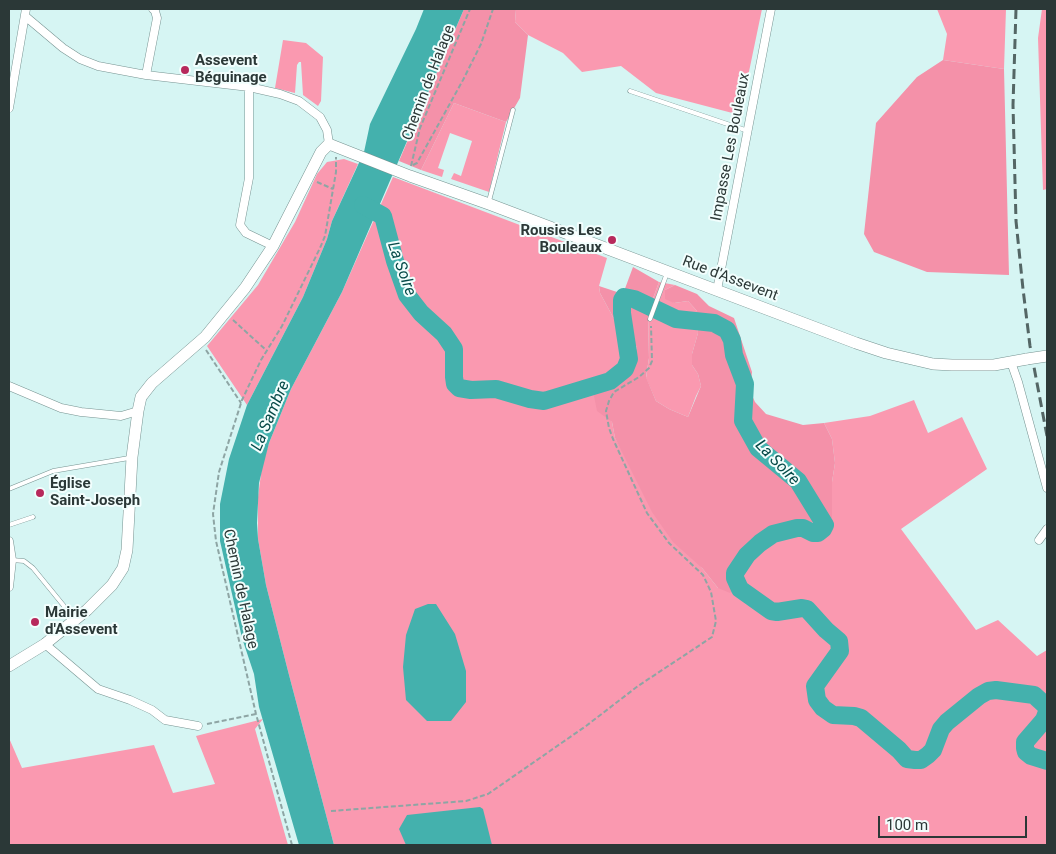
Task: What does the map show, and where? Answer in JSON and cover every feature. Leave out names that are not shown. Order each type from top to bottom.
[{"type":"street","points":[[146,75],[156,18],[153,9]]},
{"type":"street","name":"Impasse Les Bouleaux","points":[[716,290],[771,9]]},
{"type":"street","points":[[9,666],[45,644],[100,598],[112,585],[123,568],[128,550],[132,458],[141,397],[146,389],[200,342],[225,313],[273,246],[321,152],[334,146],[320,116],[299,101],[280,94],[249,88],[146,75],[98,66],[80,59],[63,48],[26,12]]},
{"type":"street","points":[[9,108],[26,12]]},
{"type":"street","points":[[249,88],[249,178],[240,225],[246,233],[273,246]]},
{"type":"street","name":"Rue d'Assevent","points":[[334,146],[354,155],[410,171],[489,204],[856,343],[909,359],[933,364],[966,366],[1011,362],[1047,356]]},
{"type":"street","points":[[1011,362],[1047,488]]},
{"type":"street","points":[[9,386],[61,408],[81,412],[121,416],[138,411]]},
{"type":"street","points":[[1039,540],[1047,530]]},
{"type":"street","points":[[9,541],[12,560],[9,586]]},
{"type":"street","points":[[45,644],[98,689],[152,710],[165,720],[198,726]]},
{"type":"lane","points":[[630,91],[748,131]]},
{"type":"lane","points":[[489,204],[513,110]]},
{"type":"lane","points":[[650,319],[668,271]]},
{"type":"lane","points":[[9,489],[52,471],[132,458]]},
{"type":"lane","points":[[9,525],[33,517]]},
{"type":"lane","points":[[12,560],[24,561],[33,568],[64,606]]},
{"type":"path","name":"Chemin de Halage","points":[[410,171],[420,128],[470,9]]},
{"type":"path","points":[[410,171],[417,163],[481,44],[493,9]]},
{"type":"path","name":"Chemin de Halage","points":[[292,845],[256,714],[216,541],[213,514],[219,472],[241,403],[266,350],[282,326],[325,236],[333,189],[334,146]]},
{"type":"path","points":[[308,178],[333,189]]},
{"type":"path","points":[[225,313],[266,350]]},
{"type":"path","points":[[331,811],[466,800],[488,794],[586,726],[682,655],[712,637],[716,621],[712,592],[703,575],[669,543],[647,512],[609,428],[606,412],[614,392],[639,377],[649,368],[652,361],[650,319]]},
{"type":"path","points":[[200,342],[241,403]]},
{"type":"path","points":[[198,726],[256,714]]},
{"type":"shaded area","points":[[464,9],[516,9],[515,22],[528,35],[520,98],[506,122],[454,103],[421,170],[399,161]]},
{"type":"shaded area","points":[[516,9],[762,9],[740,115],[656,93],[621,66],[582,72],[563,53],[528,35],[515,22]]},
{"type":"shaded area","points":[[937,9],[1006,9],[1004,69],[943,60],[947,34]]},
{"type":"shaded area","points":[[1042,9],[1047,9],[1047,189],[1043,190],[1038,38]]},
{"type":"shaded area","points":[[283,40],[306,43],[323,57],[321,101],[318,106],[303,95],[301,62],[297,65],[295,93],[275,88]]},
{"type":"shaded area","points":[[943,60],[1004,69],[1009,275],[927,272],[874,252],[864,234],[876,123],[917,77]]},
{"type":"shaded area","points":[[454,103],[506,122],[489,192],[451,179],[454,173],[461,176],[472,141],[450,133],[438,168],[444,170],[442,177],[421,170]]},
{"type":"shaded area","points":[[344,159],[358,164],[332,221],[327,239],[303,297],[247,405],[207,346],[258,285],[295,222],[317,174],[327,162]]},
{"type":"shaded area","points":[[393,177],[607,258],[599,286],[600,293],[613,317],[637,347],[631,366],[614,381],[593,391],[612,422],[615,438],[623,452],[702,568],[718,588],[733,578],[740,560],[759,541],[771,533],[797,524],[809,522],[829,523],[832,518],[832,482],[835,463],[832,439],[824,423],[870,416],[914,400],[928,433],[962,417],[987,469],[901,529],[976,630],[998,620],[1037,656],[1047,650],[1047,845],[334,845],[266,585],[258,539],[258,497],[262,466],[269,443],[291,389],[342,292]]},
{"type":"shaded area","points":[[633,267],[659,282],[648,312],[649,358],[646,377],[656,401],[688,417],[701,386],[698,374],[692,365],[692,354],[698,333],[697,311],[688,301],[674,303],[665,299],[665,290],[675,285],[697,294],[709,306],[734,318],[752,372],[750,391],[755,402],[766,414],[803,425],[824,423],[832,439],[835,463],[832,482],[832,518],[829,524],[809,522],[797,524],[771,533],[759,541],[740,560],[734,572],[735,585],[730,593],[718,588],[702,568],[673,542],[652,512],[615,438],[612,422],[597,411],[593,391],[614,381],[631,366],[637,347],[613,317],[600,293],[599,286],[623,294]]},
{"type":"shaded area","points":[[659,282],[675,285],[665,290],[674,303],[688,301],[697,311],[698,333],[692,354],[692,365],[698,374],[701,386],[688,417],[656,401],[646,378],[649,358],[648,312]]},
{"type":"shaded area","points":[[263,719],[255,729],[288,845],[9,845],[9,738],[22,768],[154,745],[173,793],[215,784],[196,736]]},
{"type":"water","name":"La Sambre","points":[[424,9],[464,9],[342,292],[291,389],[269,443],[259,483],[258,539],[266,585],[334,845],[299,845],[259,707],[254,674],[242,638],[220,541],[220,504],[229,459],[247,405],[303,297],[327,239],[332,221],[364,152],[370,124]]},
{"type":"water","points":[[428,604],[436,604],[455,634],[466,671],[466,702],[451,721],[427,721],[406,700],[403,667],[406,635],[415,609]]},
{"type":"water","points":[[480,807],[483,809],[492,845],[406,845],[399,829],[407,815]]},
{"type":"waterway","name":"La Solre","points":[[363,205],[383,216],[395,261],[407,295],[421,313],[444,334],[454,349],[454,377],[455,384],[459,388],[471,390],[496,389],[544,401],[610,381],[625,369],[629,359],[622,313],[622,300],[624,297],[634,299],[676,319],[714,323],[727,330],[732,340],[734,355],[745,384],[743,421],[758,448],[798,481],[825,525],[818,533],[797,528],[773,534],[747,555],[735,573],[735,578],[740,589],[771,611],[807,609],[839,641],[840,651],[815,686],[817,700],[823,708],[833,715],[861,718],[907,759],[921,760],[933,750],[941,729],[947,722],[979,696],[988,691],[996,690],[1034,695],[1046,706],[1047,712],[1044,720],[1025,742],[1025,748],[1026,752],[1031,756],[1047,761]]},
{"type":"railway","points":[[1016,9],[1013,105],[1016,221],[1030,346],[1047,436]]},
{"type":"place","name":"Assevent Béguinage","points":[[185,70]]},
{"type":"place","name":"Rousies Les Bouleaux","points":[[612,240]]},
{"type":"place","name":"Église Saint-Joseph","points":[[40,493]]},
{"type":"place","name":"Mairie d'Assevent","points":[[35,622]]}]
